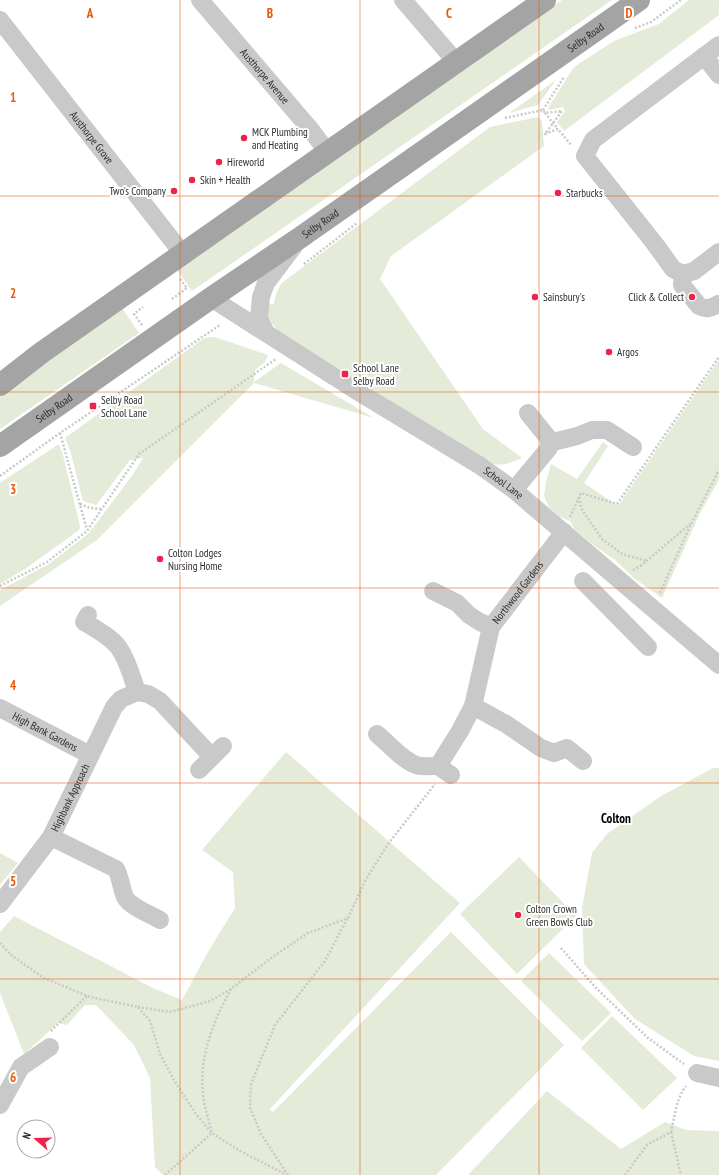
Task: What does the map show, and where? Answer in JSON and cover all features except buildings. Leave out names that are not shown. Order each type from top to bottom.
[{"type":"main road","points":[[0,385],[41,354],[545,0]]},
{"type":"main road","name":"Selby Road","points":[[0,446],[639,0]]},
{"type":"street","name":"Austhorpe Avenue","points":[[200,0],[311,130],[328,153]]},
{"type":"street","points":[[402,0],[457,63]]},
{"type":"street","name":"Austhorpe Grove","points":[[0,20],[175,260]]},
{"type":"street","points":[[719,45],[593,140],[585,156],[673,269],[683,273],[694,271],[719,252]]},
{"type":"street","points":[[704,56],[719,75]]},
{"type":"street","points":[[265,331],[259,318],[261,297],[266,283],[301,237]]},
{"type":"street","points":[[683,273],[682,285],[699,306],[703,308],[710,308],[718,304]]},
{"type":"street","name":"School Lane","points":[[211,298],[479,465],[514,490],[719,665]]},
{"type":"street","points":[[514,490],[549,448],[549,439],[528,412]]},
{"type":"street","points":[[549,443],[577,436],[592,430],[607,430],[633,447]]},
{"type":"street","name":"Northwood Gardens","points":[[444,770],[460,731],[473,706],[491,627],[564,532]]},
{"type":"street","points":[[583,581],[648,647]]},
{"type":"street","points":[[433,592],[457,603],[469,615],[491,627]]},
{"type":"street","points":[[614,612],[634,592]]},
{"type":"street","points":[[88,616],[84,622],[101,633],[118,648],[130,668],[137,692],[148,694],[160,701],[217,752],[199,770]]},
{"type":"street","name":"Highbank Approach","points":[[0,904],[51,837],[114,707],[121,699],[137,692]]},
{"type":"street","points":[[473,706],[506,724],[541,748],[554,753],[567,748],[583,761]]},
{"type":"street","name":"High Bank Gardens","points":[[0,708],[90,755]]},
{"type":"street","points":[[377,734],[405,758],[416,765],[444,770]]},
{"type":"street","points":[[51,837],[116,869],[120,876],[126,897],[130,903],[161,918]]},
{"type":"street","points":[[0,1105],[21,1067],[50,1047]]},
{"type":"street","points":[[697,1074],[719,1078]]},
{"type":"path","points":[[544,112],[568,70]]},
{"type":"path","points":[[500,119],[544,112],[562,111],[545,134],[558,129]]},
{"type":"path","points":[[544,112],[570,144],[585,156]]},
{"type":"path","points":[[169,302],[187,288],[175,260]]},
{"type":"path","points":[[146,305],[134,314],[185,348]]},
{"type":"path","points":[[0,476],[60,433],[168,360],[161,333]]},
{"type":"path","points":[[0,586],[47,562],[87,531],[139,454],[292,349]]},
{"type":"path","points":[[564,532],[581,492],[617,504],[719,357]]},
{"type":"path","points":[[60,433],[87,531]]},
{"type":"path","points":[[654,608],[691,524],[719,470]]},
{"type":"path","points":[[579,497],[581,508],[602,539],[622,554],[647,561]]},
{"type":"path","points":[[80,504],[90,508],[102,509]]},
{"type":"path","points":[[619,579],[647,561],[691,524]]},
{"type":"path","points":[[288,1175],[262,1134],[250,1108],[251,1084],[275,1025],[325,961],[348,918],[365,881],[388,844],[437,782],[444,770]]},
{"type":"path","points":[[0,943],[11,955],[44,978],[90,997],[170,1012],[210,1001],[231,988],[308,932],[348,918]]},
{"type":"path","points":[[561,948],[596,988],[648,1038],[697,1074],[683,1090],[676,1110],[671,1132],[681,1175]]},
{"type":"path","points":[[212,1133],[203,1094],[203,1062],[212,1028],[231,988]]},
{"type":"path","points":[[138,1007],[150,1022],[160,1054],[175,1082],[196,1114],[212,1133],[240,1151],[288,1175]]},
{"type":"path","points":[[625,1175],[647,1145],[671,1132]]},
{"type":"path","points":[[165,1175],[212,1133]]},
{"type":"green space","points":[[562,0],[612,0],[192,291],[177,270]]},
{"type":"green space","points":[[689,0],[719,0],[719,15],[564,131],[557,122],[565,111],[563,107],[549,110],[548,108],[574,67],[614,41],[659,24]]},
{"type":"green space","points":[[556,80],[538,105],[509,113]]},
{"type":"green space","points":[[538,117],[542,121],[544,146],[391,256],[380,279],[483,429],[522,458],[506,464],[498,465],[489,463],[279,331],[270,320],[266,305],[274,304],[279,287],[283,282],[490,127]]},
{"type":"green space","points":[[122,308],[139,333],[0,429],[0,395]]},
{"type":"green space","points":[[215,337],[268,355],[265,362],[255,370],[254,382],[281,363],[374,418],[254,383],[97,540],[0,606],[0,590],[49,564],[89,533],[134,473],[143,458],[130,460],[96,505],[83,501],[71,453],[65,438],[203,339]]},
{"type":"green space","points":[[719,360],[719,480],[700,513],[662,598],[635,579],[615,560],[575,530],[570,521],[558,516],[549,507],[544,496],[546,482],[551,464],[577,479],[603,442],[608,446],[584,483],[618,506]]},
{"type":"green space","points":[[59,444],[80,526],[79,530],[25,569],[0,584],[0,483]]},
{"type":"green space","points":[[286,752],[460,903],[270,1109],[273,1112],[451,932],[564,1045],[436,1175],[163,1175],[155,1167],[150,1078],[134,1045],[96,1005],[85,1005],[67,1025],[58,1023],[24,1054],[0,993],[0,932],[14,916],[153,988],[182,1000],[209,950],[235,908],[233,872],[202,850]]},
{"type":"green space","points":[[713,768],[719,768],[719,1061],[694,1056],[635,1019],[584,964],[582,908],[592,853],[607,834],[661,796]]},
{"type":"green space","points":[[0,853],[18,863],[0,885]]},
{"type":"green space","name":"Colton Crown Green Bowls Club","points":[[519,857],[576,916],[517,974],[460,914]]},
{"type":"green space","points":[[549,953],[611,1013],[582,1041],[521,981]]},
{"type":"green space","points":[[612,1016],[677,1078],[643,1110],[581,1048]]},
{"type":"green space","points":[[547,1091],[621,1149],[665,1122],[686,1130],[719,1131],[719,1175],[468,1175]]},
{"type":"place","name":"MCK Plumbing and Heating","points":[[244,138]]},
{"type":"place","name":"Hireworld","points":[[219,162]]},
{"type":"place","name":"Skin + Health","points":[[192,180]]},
{"type":"place","name":"Two's Company","points":[[174,191]]},
{"type":"place","name":"Starbucks","points":[[558,193]]},
{"type":"place","name":"Sainsbury's","points":[[535,297]]},
{"type":"place","name":"Click & Collect","points":[[692,297]]},
{"type":"place","name":"Argos","points":[[609,352]]},
{"type":"place","name":"School Lane Selby Road","points":[[345,374]]},
{"type":"place","name":"Selby Road School Lane","points":[[93,406]]},
{"type":"place","name":"Colton Lodges Nursing Home","points":[[160,559]]},
{"type":"place","name":"Colton Crown Green Bowls Club","points":[[518,915]]},
{"type":"district","name":"Colton","points":[[616,818]]}]
